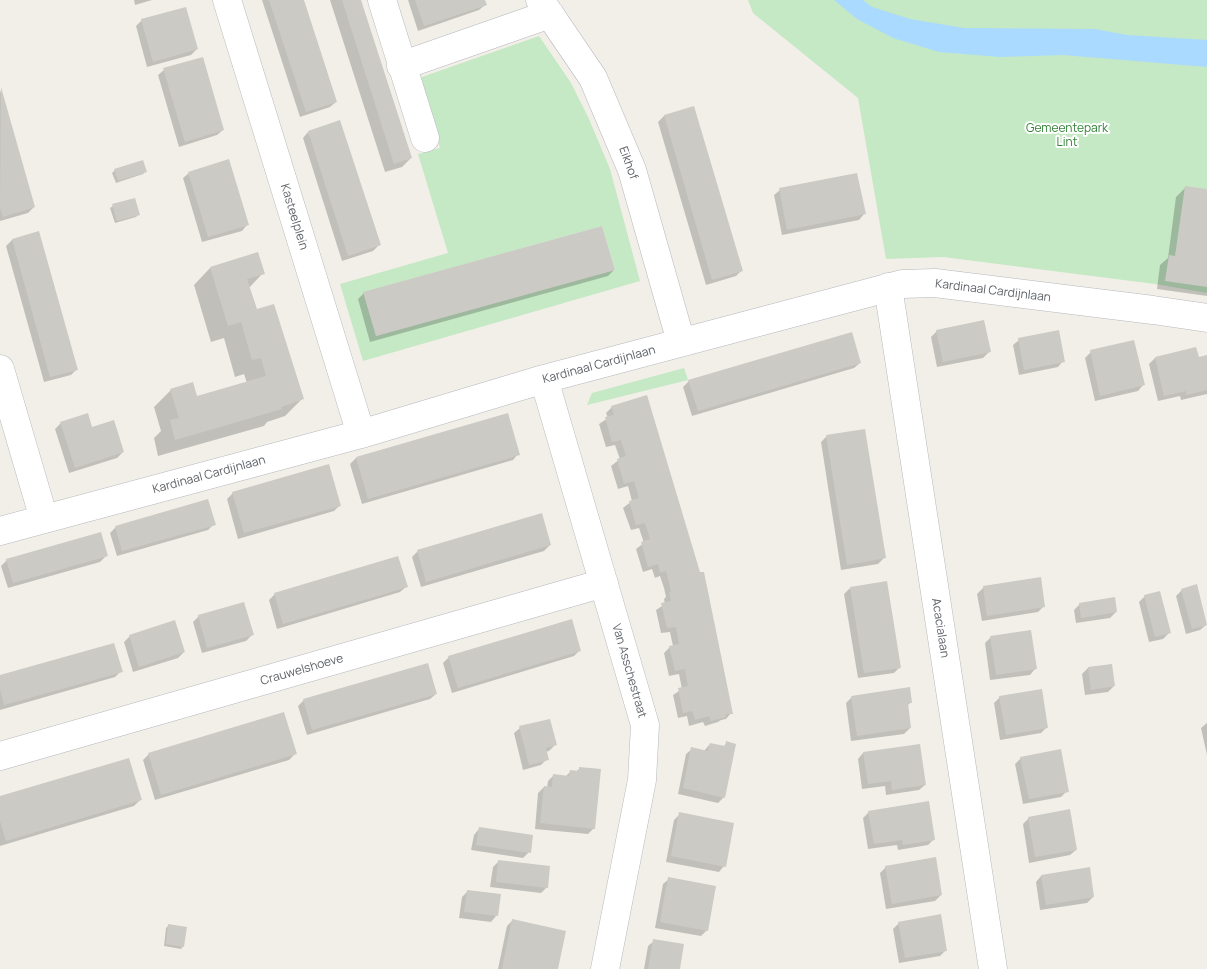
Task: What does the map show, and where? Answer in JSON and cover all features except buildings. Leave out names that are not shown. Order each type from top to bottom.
[{"type":"street","name":"Kasteelplein","points":[[227,0],[361,434]]},
{"type":"street","points":[[382,0],[425,138]]},
{"type":"street","points":[[401,66],[545,7]]},
{"type":"street","name":"Eikhof","points":[[545,7],[593,78],[632,170],[681,342]]},
{"type":"street","name":"Kardinaal Cardijnlaan","points":[[0,530],[361,434],[544,379],[902,284],[935,283],[1207,318]]},
{"type":"street","name":"Acacialaan","points":[[888,287],[993,969]]},
{"type":"street","points":[[0,369],[44,519]]},
{"type":"street","name":"Van Asschestraat","points":[[544,379],[645,725],[642,780],[605,969]]},
{"type":"street","name":"Crauwelshoeve","points":[[0,756],[604,583]]},
{"type":"green space","name":"Gemeentepark Lint","points":[[748,0],[1207,0],[1207,293],[1155,284],[943,257],[886,259],[858,98],[753,13]]},
{"type":"green space","points":[[539,36],[571,83],[589,119],[610,169],[640,281],[363,361],[340,284],[448,253],[418,154],[440,148],[419,78]],"holes":[[[602,226],[615,270],[376,336],[364,292]]]},
{"type":"green space","points":[[684,368],[688,380],[587,405],[592,393]]},
{"type":"water","points":[[834,0],[863,0],[872,7],[910,19],[964,28],[1095,29],[1127,35],[1207,40],[1207,67],[1063,55],[1000,57],[939,52],[893,38],[857,19]]}]
